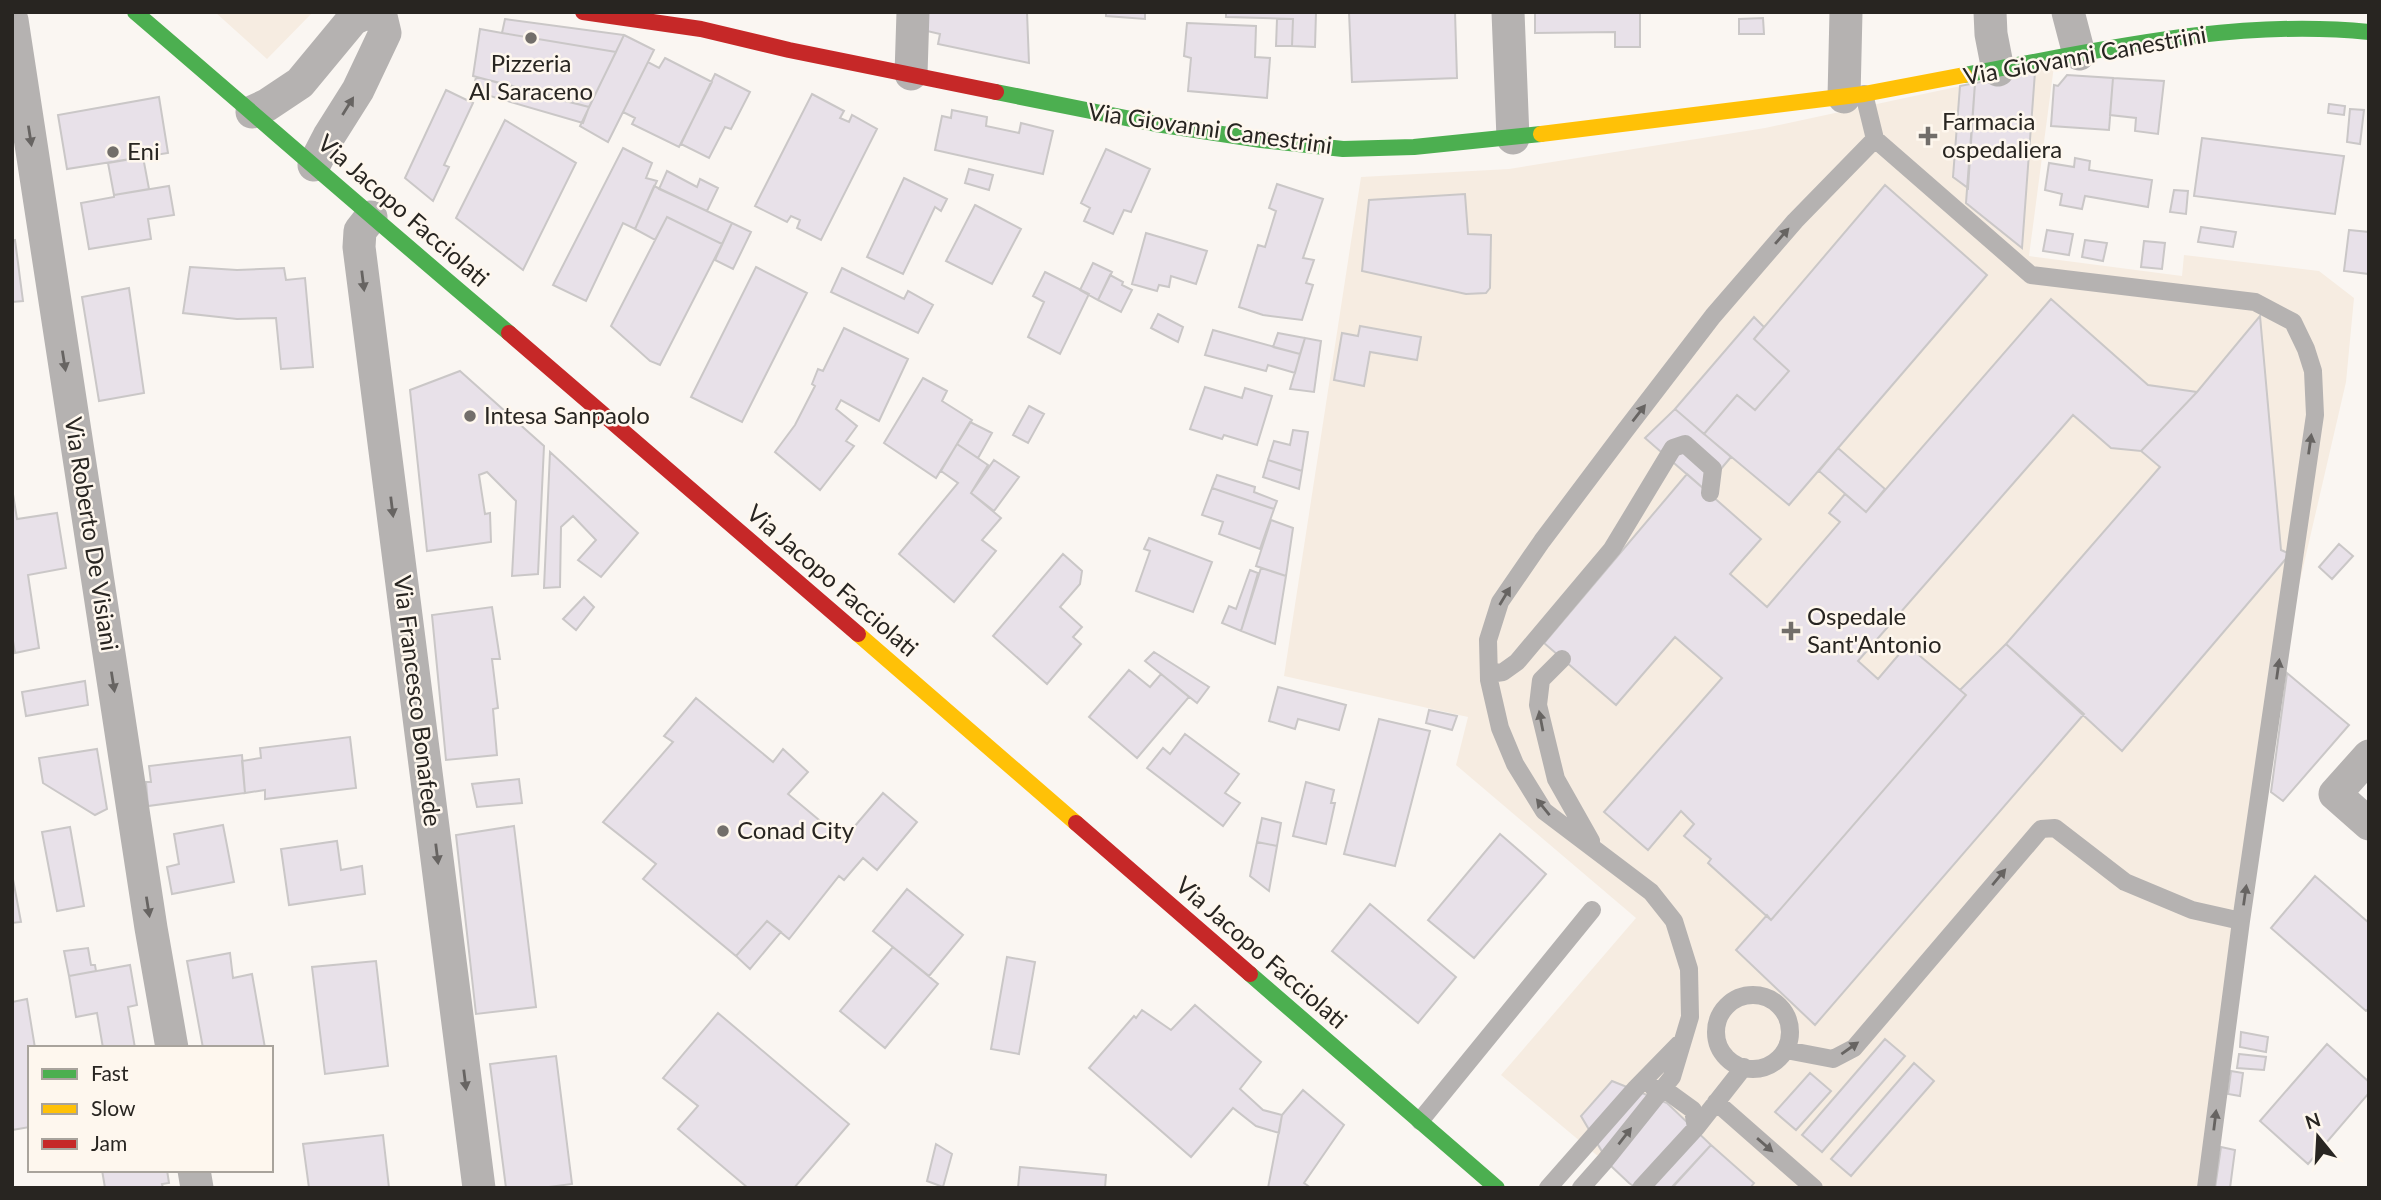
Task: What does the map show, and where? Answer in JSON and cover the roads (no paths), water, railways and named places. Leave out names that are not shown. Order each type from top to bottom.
[{"type":"main road","name":"Via Jacopo Facciolati","points":[[135,12],[371,217],[544,362],[1497,1188]]},
{"type":"main road","name":"Via Giovanni Canestrini","points":[[583,12],[701,29],[789,50],[1156,124],[1343,149],[1415,147],[1513,138],[1854,96],[2079,54],[2210,33],[2332,28],[2369,32]]},
{"type":"street","points":[[252,112],[267,106],[300,83],[353,19],[368,12]]},
{"type":"street","points":[[314,165],[358,90],[385,33],[380,12]]},
{"type":"street","points":[[911,74],[913,12]]},
{"type":"street","points":[[1508,12],[1513,138]]},
{"type":"street","points":[[1846,12],[1854,96]]},
{"type":"street","points":[[1990,12],[1998,70]]},
{"type":"street","points":[[2068,12],[2079,54]]},
{"type":"street","name":"Via Roberto De Visiani","points":[[12,20],[151,928],[172,1046]]},
{"type":"street","points":[[281,137],[300,83]]},
{"type":"street","name":"Via Francesco Bonafede","points":[[371,217],[360,231],[359,247],[479,1188]]},
{"type":"street","points":[[2369,756],[2335,794],[2369,824]]},
{"type":"lane","points":[[1854,96],[1875,139],[2031,275],[2255,302],[2292,322],[2306,349],[2313,371],[2315,415],[2241,921],[2206,1188]]},
{"type":"lane","points":[[1581,1188],[1672,1077],[1690,1017],[1689,969],[1674,921],[1651,892],[1544,811],[1515,764],[1500,728],[1489,674],[1488,640],[1500,601],[1542,541],[1713,316],[1795,220],[1875,139]]},
{"type":"lane","points":[[1489,674],[1503,672],[1517,662],[1612,549],[1673,448],[1685,444],[1713,469],[1710,493]]},
{"type":"lane","points":[[1562,659],[1541,680],[1538,705],[1556,779],[1596,850]]},
{"type":"lane","points":[[1786,1050],[1833,1059],[1854,1048],[2041,829],[2055,828],[2125,882],[2192,910],[2241,921]]},
{"type":"lane","points":[[1420,1121],[1592,910]]},
{"type":"lane","points":[[1742,996],[1767,997],[1778,1003],[1786,1013],[1790,1025],[1786,1050],[1768,1066],[1756,1069],[1733,1063],[1719,1045],[1717,1023],[1722,1011],[1742,996]]},
{"type":"lane","points":[[1690,1017],[1717,1023]]},
{"type":"lane","points":[[1548,1188],[1636,1088],[1682,1042]]},
{"type":"lane","points":[[1641,1188],[1696,1128],[1744,1067]]},
{"type":"lane","points":[[1636,1088],[1664,1089],[1693,1111],[1696,1128]]},
{"type":"lane","points":[[1716,1102],[1814,1188]]},
{"type":"place","name":"Pizzeria Al Saraceno","points":[[531,38]]},
{"type":"place","name":"Farmacia ospedaliera","points":[[1928,136]]},
{"type":"place","name":"Eni","points":[[113,152]]},
{"type":"place","name":"Intesa Sanpaolo","points":[[470,416]]},
{"type":"place","name":"Ospedale Sant'Antonio","points":[[1791,631]]},
{"type":"place","name":"Conad City","points":[[723,831]]}]
